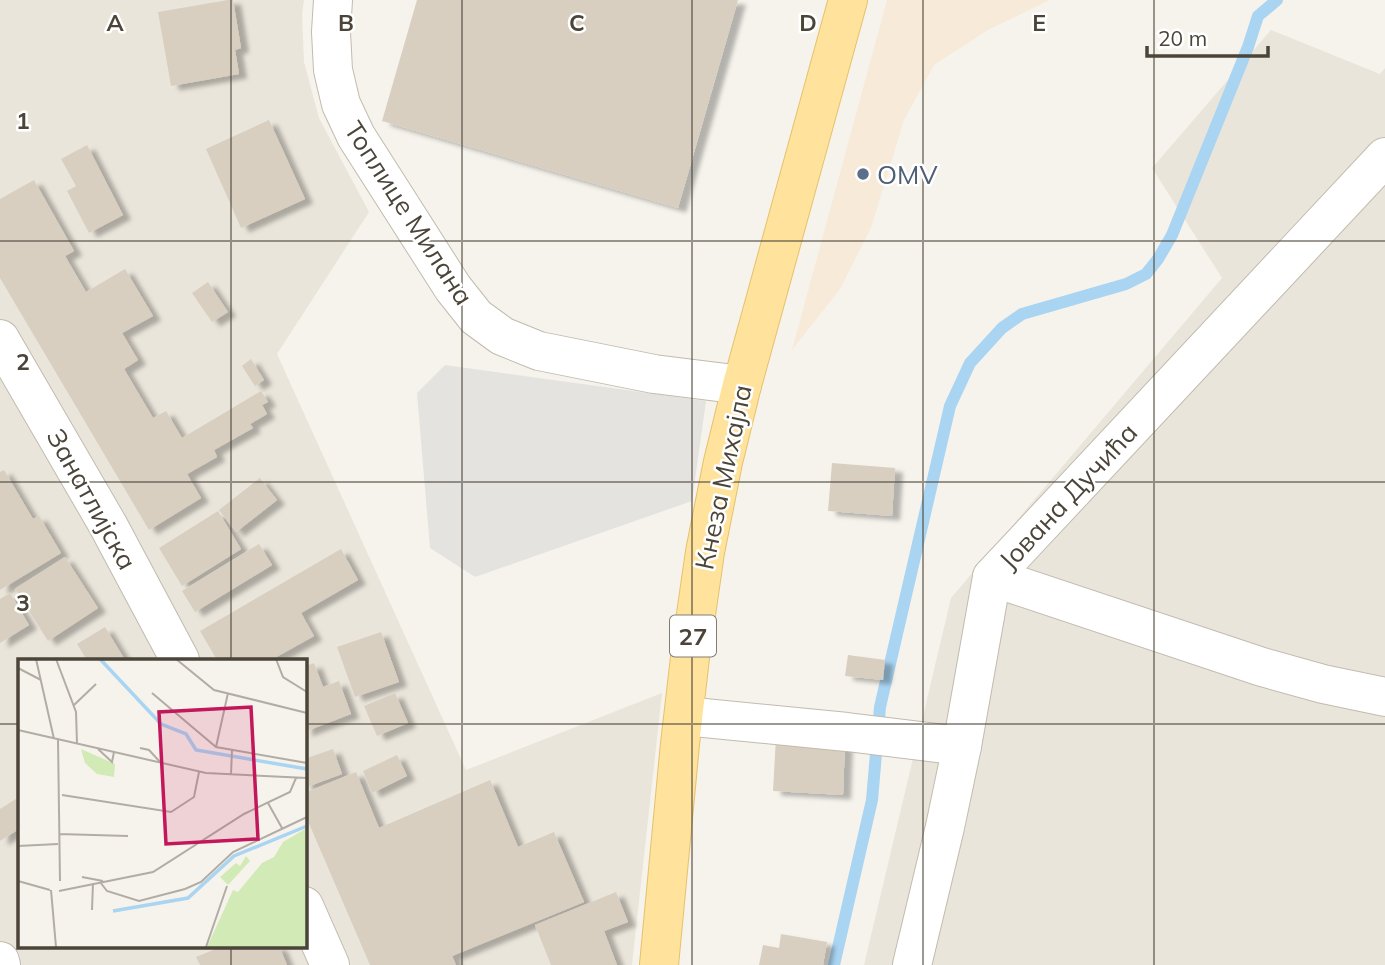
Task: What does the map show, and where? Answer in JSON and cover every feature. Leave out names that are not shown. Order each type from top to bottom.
[{"type":"main road","name":"Кнеза Михајла","points":[[659,965],[684,716],[705,552],[742,386],[848,0]]},
{"type":"street","name":"Топлице Милана","points":[[334,0],[331,32],[333,70],[341,104],[356,136],[453,288],[476,317],[502,336],[539,351],[654,374],[742,386]]},
{"type":"street","name":"Јована Дучића","points":[[912,965],[962,747],[992,577],[1385,157]]},
{"type":"street","name":"Занатлијска","points":[[0,339],[108,525],[179,659]]},
{"type":"street","points":[[992,577],[1262,667],[1385,697]]},
{"type":"street","points":[[684,716],[847,732],[962,747]]},
{"type":"street","points":[[306,911],[330,965]]},
{"type":"shaded area","points":[[0,0],[304,0],[304,62],[319,118],[369,212],[277,354],[466,770],[662,693],[632,965],[0,965]]},
{"type":"shaded area","name":"OMV","points":[[887,0],[1050,0],[988,30],[934,65],[904,120],[871,228],[840,289],[792,350]]},
{"type":"shaded area","points":[[1271,30],[1380,74],[1385,68],[1385,965],[864,965],[951,598],[1222,278],[1152,168]]},
{"type":"shaded area","points":[[445,365],[706,401],[692,501],[475,577],[430,548],[417,393]]},
{"type":"building","points":[[233,0],[241,48],[235,50],[239,74],[171,86],[158,12]]},
{"type":"building","points":[[417,0],[738,0],[678,208],[382,121]]},
{"type":"building","points":[[269,120],[305,199],[241,228],[206,149]]},
{"type":"building","points":[[87,145],[123,215],[89,233],[67,191],[76,186],[61,159]]},
{"type":"building","points":[[34,180],[74,251],[65,256],[86,292],[125,269],[153,316],[122,333],[138,360],[124,369],[153,418],[166,411],[182,438],[261,391],[268,402],[262,405],[267,414],[250,424],[253,428],[214,450],[217,457],[187,474],[201,498],[149,530],[0,278],[0,199]]},
{"type":"building","points":[[208,282],[228,312],[212,322],[192,293]]},
{"type":"building","points":[[251,359],[264,380],[255,386],[242,366]]},
{"type":"building","points":[[832,463],[895,468],[892,516],[828,511]]},
{"type":"building","points":[[4,470],[33,519],[39,516],[61,553],[0,590],[0,472]]},
{"type":"building","points":[[260,478],[277,500],[236,532],[219,510]]},
{"type":"building","points":[[218,511],[241,549],[182,586],[159,548]]},
{"type":"building","points":[[259,544],[272,565],[195,612],[182,591]]},
{"type":"building","points":[[341,549],[358,580],[301,613],[314,636],[273,659],[216,659],[200,631]]},
{"type":"building","points":[[65,557],[98,608],[48,641],[15,589]]},
{"type":"building","points":[[10,593],[29,625],[0,643],[0,599]]},
{"type":"building","points":[[105,627],[124,659],[86,659],[77,644]]},
{"type":"building","points":[[381,632],[399,682],[355,697],[337,647]]},
{"type":"building","points":[[848,655],[885,660],[883,680],[845,676]]},
{"type":"building","points":[[314,663],[323,687],[339,681],[351,714],[306,731],[306,666]]},
{"type":"building","points":[[395,693],[408,723],[377,736],[364,706]]},
{"type":"building","points":[[776,737],[845,741],[843,795],[773,791]]},
{"type":"building","points":[[333,749],[342,774],[306,787],[306,758]]},
{"type":"building","points":[[397,755],[407,776],[372,793],[363,771]]},
{"type":"building","points":[[356,772],[379,828],[490,780],[518,847],[554,832],[584,902],[452,956],[456,965],[370,965],[306,817],[306,792]]},
{"type":"building","points":[[18,798],[18,830],[0,841],[0,809]]},
{"type":"building","points":[[616,892],[628,922],[604,931],[617,965],[551,965],[535,925]]},
{"type":"building","points":[[781,934],[827,942],[823,965],[759,965],[763,945],[779,948]]},
{"type":"building","points":[[218,948],[280,948],[287,965],[200,965],[196,957]]},
{"type":"waterway","points":[[834,965],[872,800],[880,707],[950,406],[970,363],[1002,328],[1022,314],[1126,284],[1146,274],[1172,235],[1258,16],[1277,0]]},
{"type":"place","name":"OMV","points":[[863,174]]}]
